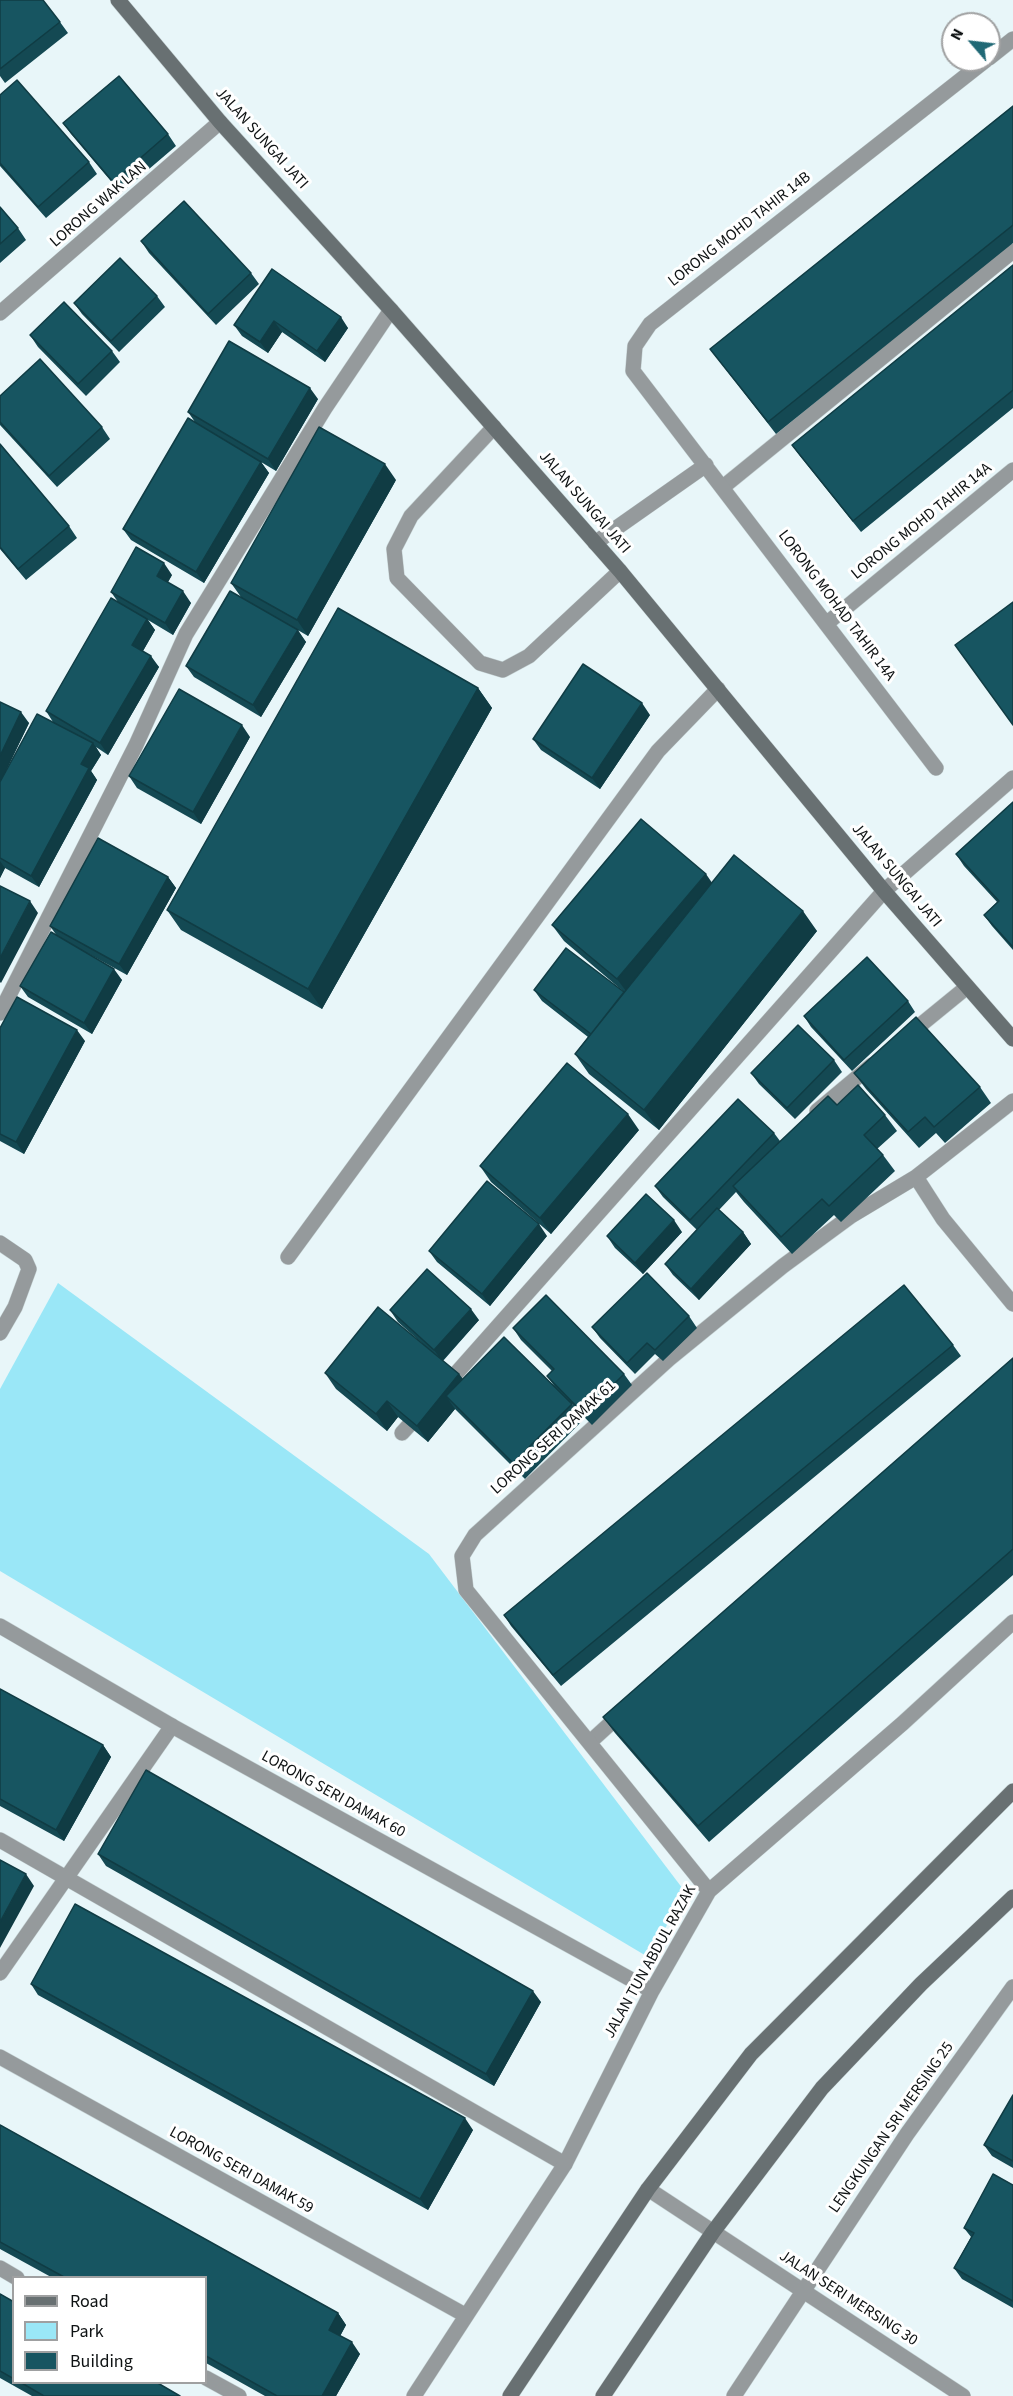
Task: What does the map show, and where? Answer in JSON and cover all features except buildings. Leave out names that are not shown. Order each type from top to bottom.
[{"type":"main road","name":"JALAN SUNGAI JATI","points":[[118,0],[220,122],[391,310],[620,571],[884,891],[1013,1039]]},
{"type":"main road","points":[[510,2396],[648,2189],[751,2054],[1013,1791]]},
{"type":"main road","points":[[603,2396],[712,2232],[822,2088],[921,1984],[1013,1896]]},
{"type":"street","name":"LORONG MOHD TAHIR 14B","points":[[1001,49],[1013,39]]},
{"type":"street","name":"LORONG MOHD TAHIR 14B","points":[[706,465],[633,371],[635,346],[650,324],[971,72]]},
{"type":"street","name":"LORONG WAK LAN","points":[[0,313],[220,122]]},
{"type":"street","points":[[723,487],[1013,251]]},
{"type":"street","points":[[0,1013],[136,745],[186,634],[325,408],[391,310]]},
{"type":"street","points":[[494,428],[411,516],[394,549],[397,578],[480,663],[503,670],[529,656],[620,571]]},
{"type":"street","name":"LORONG MOHAD TAHIR 14A","points":[[706,465],[936,768]]},
{"type":"street","points":[[595,543],[706,465]]},
{"type":"street","name":"LORONG MOHD TAHIR 14A","points":[[826,624],[1013,470]]},
{"type":"street","points":[[288,1257],[658,751],[718,690]]},
{"type":"street","points":[[402,1433],[884,891],[1013,778]]},
{"type":"street","points":[[809,1117],[967,987]]},
{"type":"street","name":"LORONG SERI DAMAK 61","points":[[709,1890],[466,1590],[462,1556],[475,1535],[669,1359],[783,1266],[851,1216],[916,1177],[1013,1101]]},
{"type":"street","points":[[916,1177],[943,1219],[1013,1304]]},
{"type":"street","points":[[0,1243],[25,1260],[29,1269],[15,1307],[0,1333]]},
{"type":"street","name":"JALAN TUN ABDUL RAZAK","points":[[414,2396],[565,2164],[652,1991],[709,1890],[903,1724],[1013,1622]]},
{"type":"street","name":"LORONG SERI DAMAK 60","points":[[0,1626],[172,1726],[652,1991]]},
{"type":"street","points":[[590,1742],[634,1702]]},
{"type":"street","points":[[0,1973],[172,1726]]},
{"type":"street","points":[[0,1840],[565,2164]]},
{"type":"street","name":"LENGKUNGAN SRI MERSING 25","points":[[734,2396],[907,2134],[1013,1987]]},
{"type":"street","name":"LORONG SERI DAMAK 59","points":[[0,2057],[465,2315]]},
{"type":"street","name":"JALAN SERI MERSING 30","points":[[648,2189],[963,2396]]},
{"type":"street","points":[[0,2268],[15,2276]]},
{"type":"street","points":[[207,2379],[239,2396]]},
{"type":"green space","points":[[58,1283],[429,1554],[686,1893],[648,1957],[0,1571],[0,1389]]}]
